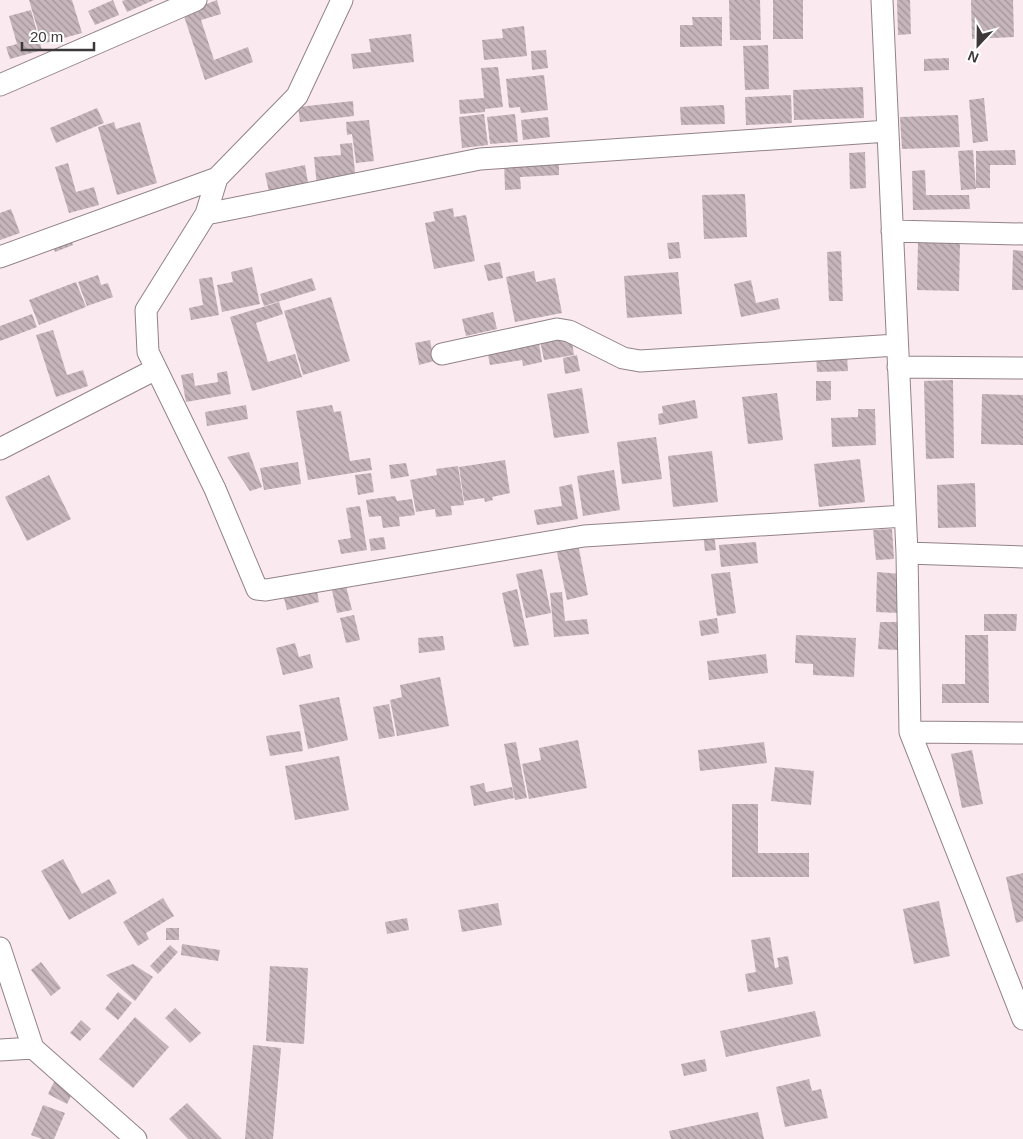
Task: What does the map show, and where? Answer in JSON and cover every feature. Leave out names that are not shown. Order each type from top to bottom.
[{"type":"street","points":[[0,85],[196,0]]},
{"type":"street","points":[[342,0],[297,96],[218,178],[206,214],[146,310],[148,352],[215,489],[257,589],[266,590],[584,536],[905,516]]},
{"type":"street","points":[[882,0],[905,516],[910,732],[1023,1020]]},
{"type":"street","points":[[206,214],[480,159],[888,131]]},
{"type":"street","points":[[0,257],[218,178]]},
{"type":"street","points":[[892,231],[1023,234]]},
{"type":"street","points":[[442,354],[557,329],[569,331],[623,358],[640,361],[897,345]]},
{"type":"street","points":[[898,367],[1023,368]]},
{"type":"street","points":[[0,449],[156,368]]},
{"type":"street","points":[[906,553],[1023,557]]},
{"type":"street","points":[[910,732],[1023,733]]},
{"type":"street","points":[[0,948],[33,1048],[136,1139]]},
{"type":"street","points":[[0,1050],[33,1048]]},
{"type":"building","points":[[29,0],[72,0],[82,33],[42,44]]},
{"type":"building","points":[[113,0],[119,15],[95,25],[88,11]]},
{"type":"building","points":[[154,0],[127,12],[122,1]]},
{"type":"building","points":[[217,0],[221,14],[201,20],[214,60],[248,47],[253,62],[205,80],[183,13]]},
{"type":"building","points":[[729,0],[760,0],[761,40],[730,40]]},
{"type":"building","points":[[773,0],[803,0],[803,39],[773,39]]},
{"type":"building","points":[[897,0],[910,0],[911,34],[898,35]]},
{"type":"building","points":[[971,0],[1013,0],[1014,37],[972,39]]},
{"type":"building","points":[[31,10],[42,50],[10,59],[6,47],[17,44],[9,16]]},
{"type":"building","points":[[692,17],[722,17],[722,46],[680,47],[680,25],[693,25]]},
{"type":"building","points":[[524,26],[527,56],[484,60],[482,40],[503,38],[502,29]]},
{"type":"building","points":[[411,34],[414,62],[353,69],[351,54],[371,52],[369,39]]},
{"type":"building","points":[[768,45],[769,89],[745,90],[743,46]]},
{"type":"building","points":[[546,50],[548,68],[532,70],[531,51]]},
{"type":"building","points":[[949,58],[949,70],[924,71],[924,59]]},
{"type":"building","points":[[498,67],[503,107],[485,109],[485,112],[460,114],[459,100],[484,98],[481,68]]},
{"type":"building","points":[[544,75],[548,110],[521,113],[520,107],[509,108],[506,79]]},
{"type":"building","points":[[863,87],[864,118],[794,120],[793,90]]},
{"type":"building","points":[[791,95],[792,123],[746,125],[745,97]]},
{"type":"building","points":[[984,98],[988,141],[973,143],[969,100]]},
{"type":"building","points":[[353,101],[354,116],[300,122],[298,107]]},
{"type":"building","points":[[724,105],[725,124],[681,125],[680,107]]},
{"type":"building","points":[[97,108],[104,123],[56,143],[50,128]]},
{"type":"building","points":[[484,114],[488,145],[462,148],[459,117]]},
{"type":"building","points":[[515,114],[518,142],[490,144],[487,117]]},
{"type":"building","points":[[958,115],[960,147],[902,149],[900,117]]},
{"type":"building","points":[[548,117],[550,137],[523,140],[521,120]]},
{"type":"building","points":[[369,120],[374,161],[356,163],[352,134],[347,135],[346,122]]},
{"type":"building","points":[[114,122],[116,129],[140,122],[157,183],[117,195],[98,127]]},
{"type":"building","points":[[352,143],[356,182],[317,186],[314,157],[341,155],[340,144]]},
{"type":"building","points":[[973,150],[976,189],[961,190],[958,151]]},
{"type":"building","points":[[1015,150],[1016,165],[990,165],[990,188],[976,188],[976,151]]},
{"type":"building","points":[[865,152],[866,188],[850,189],[849,153]]},
{"type":"building","points":[[559,158],[559,175],[520,177],[521,189],[505,190],[504,160]]},
{"type":"building","points":[[68,163],[76,192],[94,187],[99,205],[69,213],[55,167]]},
{"type":"building","points":[[305,165],[309,189],[270,197],[265,173]]},
{"type":"building","points":[[925,170],[926,195],[969,195],[970,209],[913,210],[912,171]]},
{"type":"building","points":[[745,194],[747,237],[704,239],[702,195]]},
{"type":"building","points":[[453,208],[454,217],[466,215],[475,261],[434,269],[425,223],[435,221],[433,212]]},
{"type":"building","points":[[11,209],[20,233],[0,240],[0,213]]},
{"type":"building","points":[[70,237],[73,245],[55,252],[52,244]]},
{"type":"building","points":[[679,242],[681,258],[669,259],[667,243]]},
{"type":"building","points":[[918,242],[960,243],[959,291],[917,290]]},
{"type":"building","points":[[1013,250],[1023,251],[1023,290],[1012,290]]},
{"type":"building","points":[[841,251],[843,301],[829,301],[827,252]]},
{"type":"building","points":[[500,262],[503,278],[488,281],[484,265]]},
{"type":"building","points":[[252,267],[260,304],[222,312],[217,285],[233,282],[231,272]]},
{"type":"building","points":[[534,271],[536,282],[555,278],[562,313],[515,322],[506,277]]},
{"type":"building","points":[[678,272],[682,314],[627,318],[624,276]]},
{"type":"building","points":[[98,275],[101,285],[108,283],[113,297],[87,306],[78,282]]},
{"type":"building","points":[[212,277],[219,315],[191,320],[189,308],[203,305],[199,279]]},
{"type":"building","points":[[312,278],[316,290],[264,306],[260,294]]},
{"type":"building","points":[[751,280],[756,303],[778,298],[780,309],[741,317],[734,284]]},
{"type":"building","points":[[76,282],[86,307],[39,325],[29,300]]},
{"type":"building","points":[[331,297],[350,361],[303,375],[284,311]]},
{"type":"building","points":[[279,302],[283,314],[256,323],[268,362],[295,354],[302,377],[252,391],[230,317]]},
{"type":"building","points":[[493,312],[497,329],[466,336],[462,319]]},
{"type":"building","points":[[32,314],[37,327],[0,341],[0,326]]},
{"type":"building","points":[[53,330],[67,375],[83,370],[88,386],[56,397],[36,335]]},
{"type":"building","points":[[571,335],[574,355],[544,360],[540,340]]},
{"type":"building","points":[[538,337],[542,362],[523,366],[522,360],[490,365],[486,345]]},
{"type":"building","points":[[430,340],[434,361],[419,365],[415,343]]},
{"type":"building","points":[[577,355],[580,371],[565,374],[563,358]]},
{"type":"building","points":[[816,356],[847,356],[848,371],[817,372]]},
{"type":"building","points":[[227,371],[231,394],[186,402],[181,375],[193,373],[195,386],[218,382],[217,373]]},
{"type":"building","points":[[953,380],[954,458],[926,459],[924,381]]},
{"type":"building","points":[[816,381],[831,381],[831,400],[816,401]]},
{"type":"building","points":[[582,388],[589,433],[554,438],[547,394]]},
{"type":"building","points":[[777,393],[783,440],[748,444],[742,397]]},
{"type":"building","points":[[982,394],[1023,395],[1023,445],[981,444]]},
{"type":"building","points":[[695,400],[698,418],[659,425],[658,414],[663,413],[662,406]]},
{"type":"building","points":[[246,405],[248,419],[207,426],[205,412]]},
{"type":"building","points":[[332,405],[334,412],[341,411],[350,461],[370,458],[372,470],[308,480],[296,411]]},
{"type":"building","points":[[858,409],[875,409],[876,445],[832,447],[831,418],[858,417]]},
{"type":"building","points":[[656,437],[662,479],[622,484],[617,442]]},
{"type":"building","points":[[712,451],[718,502],[673,507],[668,456]]},
{"type":"building","points":[[249,452],[262,487],[250,491],[227,457]]},
{"type":"building","points":[[860,459],[865,502],[819,507],[814,464]]},
{"type":"building","points":[[505,460],[510,493],[492,497],[493,500],[485,502],[484,498],[464,501],[459,467]]},
{"type":"building","points":[[298,462],[301,484],[264,490],[260,468]]},
{"type":"building","points":[[406,463],[409,476],[391,479],[389,465]]},
{"type":"building","points":[[458,466],[464,505],[451,506],[452,515],[436,517],[435,509],[416,512],[410,480],[437,475],[436,469]]},
{"type":"building","points":[[614,470],[620,510],[583,516],[577,476]]},
{"type":"building","points":[[371,473],[374,492],[358,495],[355,475]]},
{"type":"building","points":[[49,475],[71,519],[27,541],[5,497]]},
{"type":"building","points":[[975,483],[976,527],[938,528],[937,485]]},
{"type":"building","points":[[572,484],[578,519],[537,525],[534,510],[562,506],[559,487]]},
{"type":"building","points":[[395,496],[397,501],[412,499],[415,515],[399,517],[400,526],[383,528],[381,516],[369,517],[366,500]]},
{"type":"building","points":[[360,506],[367,550],[341,554],[338,540],[351,538],[346,508]]},
{"type":"building","points":[[892,529],[894,559],[876,560],[873,530]]},
{"type":"building","points":[[714,533],[716,550],[705,551],[703,534]]},
{"type":"building","points":[[384,537],[386,549],[371,551],[369,539]]},
{"type":"building","points":[[756,542],[758,563],[721,567],[719,545]]},
{"type":"building","points":[[578,544],[588,595],[567,600],[556,548]]},
{"type":"building","points":[[542,569],[551,613],[526,618],[516,574]]},
{"type":"building","points":[[730,572],[736,613],[717,616],[711,574]]},
{"type":"building","points":[[877,572],[901,574],[899,613],[876,612]]},
{"type":"building","points":[[345,582],[352,610],[337,613],[331,586]]},
{"type":"building","points":[[517,589],[529,645],[514,647],[502,593]]},
{"type":"building","points":[[317,591],[319,602],[287,610],[284,598]]},
{"type":"building","points":[[562,592],[565,621],[587,619],[589,634],[554,637],[550,593]]},
{"type":"building","points":[[984,614],[1017,614],[1016,631],[984,631]]},
{"type":"building","points":[[354,615],[360,640],[346,643],[340,618]]},
{"type":"building","points":[[717,618],[719,633],[701,636],[699,621]]},
{"type":"building","points":[[880,622],[899,622],[898,650],[878,649]]},
{"type":"building","points":[[796,635],[856,638],[854,677],[813,675],[813,664],[795,663]]},
{"type":"building","points":[[965,635],[988,635],[989,703],[942,703],[942,684],[965,684]]},
{"type":"building","points":[[443,636],[445,650],[419,653],[418,638]]},
{"type":"building","points":[[295,643],[299,657],[310,654],[313,668],[283,675],[276,648]]},
{"type":"building","points":[[766,654],[768,673],[709,680],[707,661]]},
{"type":"building","points":[[440,677],[449,726],[397,736],[390,700],[402,697],[400,685]]},
{"type":"building","points":[[339,697],[348,740],[308,749],[299,705]]},
{"type":"building","points":[[389,704],[395,736],[379,739],[373,707]]},
{"type":"building","points":[[300,731],[303,751],[270,756],[266,736]]},
{"type":"building","points":[[578,740],[587,788],[529,799],[522,764],[541,760],[539,748]]},
{"type":"building","points":[[516,742],[527,798],[515,800],[504,744]]},
{"type":"building","points":[[764,742],[767,763],[700,771],[698,750]]},
{"type":"building","points":[[972,750],[983,804],[962,808],[951,754]]},
{"type":"building","points":[[339,756],[349,810],[295,820],[285,766]]},
{"type":"building","points":[[775,767],[814,771],[811,805],[771,801]]},
{"type":"building","points":[[484,783],[486,792],[512,787],[514,798],[474,806],[470,786]]},
{"type":"building","points":[[732,804],[758,804],[758,853],[809,853],[809,877],[732,877]]},
{"type":"building","points":[[63,859],[82,894],[109,879],[117,893],[69,920],[41,871]]},
{"type":"building","points":[[1023,873],[1023,921],[1016,923],[1006,877]]},
{"type":"building","points":[[163,898],[174,916],[146,933],[149,939],[138,946],[123,922]]},
{"type":"building","points":[[939,901],[950,956],[914,964],[903,909]]},
{"type":"building","points":[[498,903],[502,925],[462,932],[458,910]]},
{"type":"building","points":[[407,918],[409,930],[387,934],[385,922]]},
{"type":"building","points":[[166,928],[179,928],[179,940],[166,940]]},
{"type":"building","points":[[770,937],[775,968],[779,967],[777,958],[788,956],[793,984],[748,992],[745,974],[756,972],[751,940]]},
{"type":"building","points":[[182,944],[220,950],[218,961],[181,955]]},
{"type":"building","points":[[170,945],[178,952],[158,974],[150,966]]},
{"type":"building","points":[[41,962],[61,988],[51,996],[31,970]]},
{"type":"building","points":[[133,964],[153,977],[135,1001],[106,975]]},
{"type":"building","points":[[270,966],[308,968],[304,1044],[266,1041]]},
{"type":"building","points":[[118,992],[132,1003],[118,1020],[105,1009]]},
{"type":"building","points":[[175,1008],[201,1033],[190,1043],[165,1018]]},
{"type":"building","points":[[815,1011],[821,1036],[726,1057],[720,1031]]},
{"type":"building","points":[[135,1017],[169,1047],[133,1088],[99,1059]]},
{"type":"building","points":[[81,1020],[91,1029],[80,1041],[70,1033]]},
{"type":"building","points":[[253,1045],[281,1048],[273,1139],[245,1139]]},
{"type":"building","points":[[705,1059],[707,1071],[684,1076],[681,1064]]},
{"type":"building","points":[[56,1078],[75,1088],[67,1104],[48,1094]]},
{"type":"building","points":[[809,1079],[812,1091],[821,1089],[828,1118],[785,1127],[776,1087]]},
{"type":"building","points":[[187,1103],[222,1139],[188,1139],[169,1119]]},
{"type":"building","points":[[43,1105],[65,1113],[54,1139],[42,1139],[31,1135]]},
{"type":"building","points":[[758,1112],[764,1139],[671,1139],[669,1131]]}]
